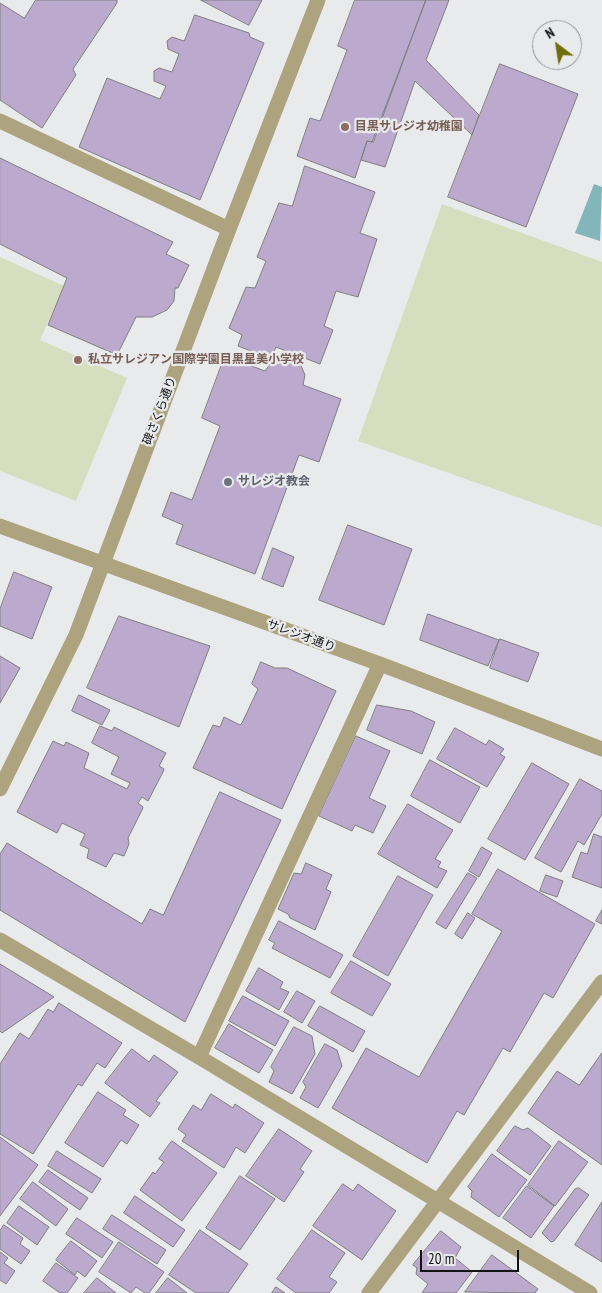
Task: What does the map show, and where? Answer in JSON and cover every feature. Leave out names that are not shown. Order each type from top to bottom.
[{"type":"street","name":"碑さくら通り","points":[[0,789],[76,635],[229,229],[318,0]]},
{"type":"street","points":[[0,121],[229,229]]},
{"type":"street","name":"サレジオ通り","points":[[0,526],[380,664],[602,749]]},
{"type":"street","points":[[200,1057],[380,664]]},
{"type":"street","points":[[0,940],[200,1057],[590,1293]]},
{"type":"street","points":[[369,1293],[602,982]]},
{"type":"green space","points":[[442,204],[602,262],[602,527],[358,441]]},
{"type":"green space","points":[[0,257],[64,286],[40,340],[127,378],[76,501],[0,471]]},
{"type":"water","points":[[594,184],[602,187],[600,241],[575,233]]},
{"type":"building","points":[[36,0],[117,0],[117,3],[73,69],[76,75],[42,128],[0,100],[0,3],[24,18]]},
{"type":"building","points":[[201,0],[262,0],[249,25]]},
{"type":"building","points":[[355,0],[426,0],[372,142],[367,141],[355,178],[297,156],[310,118],[320,121],[321,119],[347,50],[338,46]]},
{"type":"building","points":[[426,0],[449,0],[426,60],[479,115],[472,135],[415,81],[385,167],[361,160],[367,141],[373,142]]},
{"type":"building","points":[[195,15],[249,33],[250,37],[264,43],[200,200],[79,147],[107,78],[160,99],[166,86],[154,81],[154,71],[159,68],[172,72],[179,54],[168,49],[167,41],[172,37],[184,41]]},
{"type":"building","points":[[500,64],[578,94],[526,227],[448,197]]},
{"type":"building","points":[[0,158],[173,242],[166,254],[189,265],[178,288],[175,288],[174,301],[167,310],[152,317],[136,317],[117,355],[48,325],[67,278],[0,244]]},
{"type":"building","points":[[305,166],[375,192],[360,233],[377,239],[358,297],[336,291],[324,326],[333,330],[320,364],[276,347],[271,359],[238,346],[242,335],[229,328],[246,287],[255,288],[266,261],[257,257],[279,203],[292,206]]},
{"type":"building","points":[[225,356],[265,371],[275,357],[284,356],[299,361],[305,375],[303,385],[341,399],[319,462],[299,455],[255,574],[176,544],[183,525],[162,516],[171,492],[192,500],[220,426],[202,418]]},
{"type":"building","points":[[348,525],[412,549],[384,625],[319,600]]},
{"type":"building","points":[[273,548],[294,557],[283,587],[262,579]]},
{"type":"building","points":[[14,572],[52,587],[32,639],[0,626],[0,609]]},
{"type":"building","points":[[428,614],[499,640],[488,666],[420,640]]},
{"type":"building","points":[[119,616],[210,646],[179,727],[87,688]]},
{"type":"building","points":[[500,639],[539,653],[528,682],[490,668]]},
{"type":"building","points":[[0,656],[20,668],[0,703]]},
{"type":"building","points":[[261,662],[275,668],[287,668],[336,691],[282,809],[193,768],[213,725],[220,727],[224,717],[240,725],[242,723],[258,689],[252,684]]},
{"type":"building","points":[[79,695],[110,710],[102,725],[72,711]]},
{"type":"building","points":[[377,705],[411,711],[435,722],[422,754],[367,730]]},
{"type":"building","points":[[100,726],[112,731],[114,727],[166,753],[159,766],[164,769],[163,772],[148,801],[142,797],[138,803],[143,807],[128,838],[129,844],[124,856],[114,853],[106,867],[87,858],[89,849],[80,845],[85,834],[62,823],[57,833],[17,812],[53,741],[64,746],[66,742],[89,753],[84,768],[127,789],[130,783],[111,774],[119,757],[92,743]]},
{"type":"building","points":[[455,728],[486,745],[489,740],[504,749],[500,754],[505,757],[487,787],[437,759]]},
{"type":"building","points":[[356,736],[390,751],[369,798],[386,806],[373,833],[355,825],[352,831],[319,816]]},
{"type":"building","points":[[430,760],[480,787],[460,823],[411,796]]},
{"type":"building","points":[[532,763],[569,784],[525,860],[488,839]]},
{"type":"building","points":[[580,779],[602,791],[602,814],[584,845],[578,841],[561,872],[535,858]]},
{"type":"building","points":[[220,792],[281,820],[185,1022],[0,910],[0,854],[7,843],[142,924],[150,909],[163,915]]},
{"type":"building","points":[[408,804],[453,830],[435,859],[441,862],[438,867],[447,871],[437,888],[378,854]]},
{"type":"building","points":[[594,834],[602,837],[602,888],[572,877],[581,852],[587,854]]},
{"type":"building","points":[[482,847],[492,853],[479,877],[469,871]]},
{"type":"building","points":[[306,863],[332,875],[326,889],[331,892],[315,930],[290,918],[288,914],[278,909],[294,873],[301,874]]},
{"type":"building","points":[[498,869],[595,924],[553,998],[544,993],[510,1052],[503,1048],[464,1115],[457,1111],[427,1163],[332,1108],[366,1048],[419,1077],[502,931],[472,914]]},
{"type":"building","points":[[468,873],[477,878],[446,929],[436,923]]},
{"type":"building","points":[[546,875],[563,881],[557,897],[540,891]]},
{"type":"building","points":[[398,876],[433,895],[388,976],[353,956]]},
{"type":"building","points":[[602,910],[602,924],[596,921]]},
{"type":"building","points":[[468,913],[475,918],[462,939],[455,934]]},
{"type":"building","points":[[279,921],[343,955],[330,978],[272,948],[275,943],[269,940]]},
{"type":"building","points":[[351,961],[391,984],[372,1016],[331,993]]},
{"type":"building","points":[[0,964],[54,997],[2,1033],[0,1031]]},
{"type":"building","points":[[259,968],[283,982],[280,988],[289,992],[279,1010],[246,991]]},
{"type":"building","points":[[297,991],[315,1001],[302,1023],[284,1012]]},
{"type":"building","points":[[243,996],[289,1021],[275,1046],[229,1021]]},
{"type":"building","points":[[59,1003],[122,1043],[105,1068],[97,1063],[82,1086],[78,1084],[33,1154],[0,1134],[0,1064],[20,1033],[29,1039],[48,1009],[53,1012]]},
{"type":"building","points":[[320,1006],[365,1031],[353,1052],[308,1026]]},
{"type":"building","points":[[229,1024],[273,1050],[259,1073],[215,1048]]},
{"type":"building","points":[[294,1027],[312,1036],[315,1054],[292,1094],[269,1082],[274,1071],[271,1067]]},
{"type":"building","points":[[325,1044],[337,1050],[342,1066],[318,1108],[300,1098],[306,1087],[303,1082]]},
{"type":"building","points":[[132,1049],[149,1062],[154,1055],[178,1072],[156,1101],[160,1103],[150,1117],[105,1083]]},
{"type":"building","points":[[602,1053],[602,1165],[528,1113],[557,1071],[579,1085]]},
{"type":"building","points":[[98,1092],[126,1110],[123,1115],[139,1125],[127,1144],[121,1140],[103,1167],[65,1143]]},
{"type":"building","points":[[211,1094],[233,1108],[235,1104],[264,1123],[245,1153],[236,1147],[224,1168],[182,1141],[186,1135],[178,1129],[193,1105],[201,1110]]},
{"type":"building","points":[[515,1126],[523,1130],[528,1128],[551,1146],[530,1175],[497,1151]]},
{"type":"building","points":[[279,1129],[312,1151],[300,1169],[304,1172],[284,1202],[246,1176]]},
{"type":"building","points":[[0,1137],[38,1165],[0,1216]]},
{"type":"building","points":[[172,1141],[217,1173],[182,1221],[140,1190],[153,1172],[155,1174],[164,1162],[159,1159]]},
{"type":"building","points":[[559,1141],[588,1162],[555,1206],[528,1185]]},
{"type":"building","points":[[57,1151],[101,1179],[92,1193],[48,1166]]},
{"type":"building","points":[[492,1154],[527,1180],[499,1217],[471,1197],[472,1191],[468,1187]]},
{"type":"building","points":[[48,1170],[88,1198],[80,1210],[39,1182]]},
{"type":"building","points":[[240,1176],[275,1199],[240,1250],[206,1228]]},
{"type":"building","points":[[33,1182],[68,1209],[56,1226],[20,1199]]},
{"type":"building","points":[[343,1184],[353,1191],[358,1184],[396,1211],[362,1260],[313,1226]]},
{"type":"building","points":[[527,1186],[554,1206],[531,1238],[503,1218]]},
{"type":"building","points":[[579,1188],[589,1195],[554,1241],[551,1242],[542,1233],[575,1189]]},
{"type":"building","points":[[135,1196],[185,1230],[173,1247],[124,1213]]},
{"type":"building","points":[[602,1202],[602,1262],[575,1245]]},
{"type":"building","points":[[19,1206],[49,1227],[37,1245],[7,1223]]},
{"type":"building","points":[[112,1215],[166,1250],[157,1264],[103,1229]]},
{"type":"building","points":[[77,1218],[113,1242],[102,1258],[66,1234]]},
{"type":"building","points":[[4,1225],[23,1238],[20,1244],[30,1251],[21,1264],[0,1249],[0,1231]]},
{"type":"building","points":[[200,1230],[248,1264],[228,1293],[196,1293],[169,1275]]},
{"type":"building","points":[[312,1230],[345,1253],[329,1277],[337,1282],[329,1293],[296,1293],[277,1279]]},
{"type":"building","points":[[441,1231],[461,1247],[455,1258],[472,1272],[456,1293],[422,1293],[428,1284],[416,1274],[417,1268],[413,1265]]},
{"type":"building","points":[[71,1241],[97,1261],[85,1277],[77,1271],[75,1275],[56,1260]]},
{"type":"building","points":[[119,1242],[164,1272],[149,1293],[145,1293],[136,1287],[131,1293],[99,1272]]},
{"type":"building","points":[[0,1252],[8,1258],[4,1263],[15,1271],[6,1284],[0,1280]]},
{"type":"building","points":[[492,1255],[538,1289],[535,1293],[465,1292]]},
{"type":"building","points":[[56,1263],[78,1278],[67,1293],[60,1293],[43,1281]]},
{"type":"building","points":[[97,1278],[116,1293],[84,1293]]},
{"type":"building","points":[[168,1278],[187,1293],[156,1293]]},
{"type":"building","points":[[276,1287],[285,1293],[272,1293]]},
{"type":"place","name":"目黒サレジオ幼稚園","points":[[345,127]]},
{"type":"place","name":"私立サレジアン国際学園目黒星美小学校","points":[[78,360]]},
{"type":"place","name":"サレジオ教会","points":[[228,482]]}]
